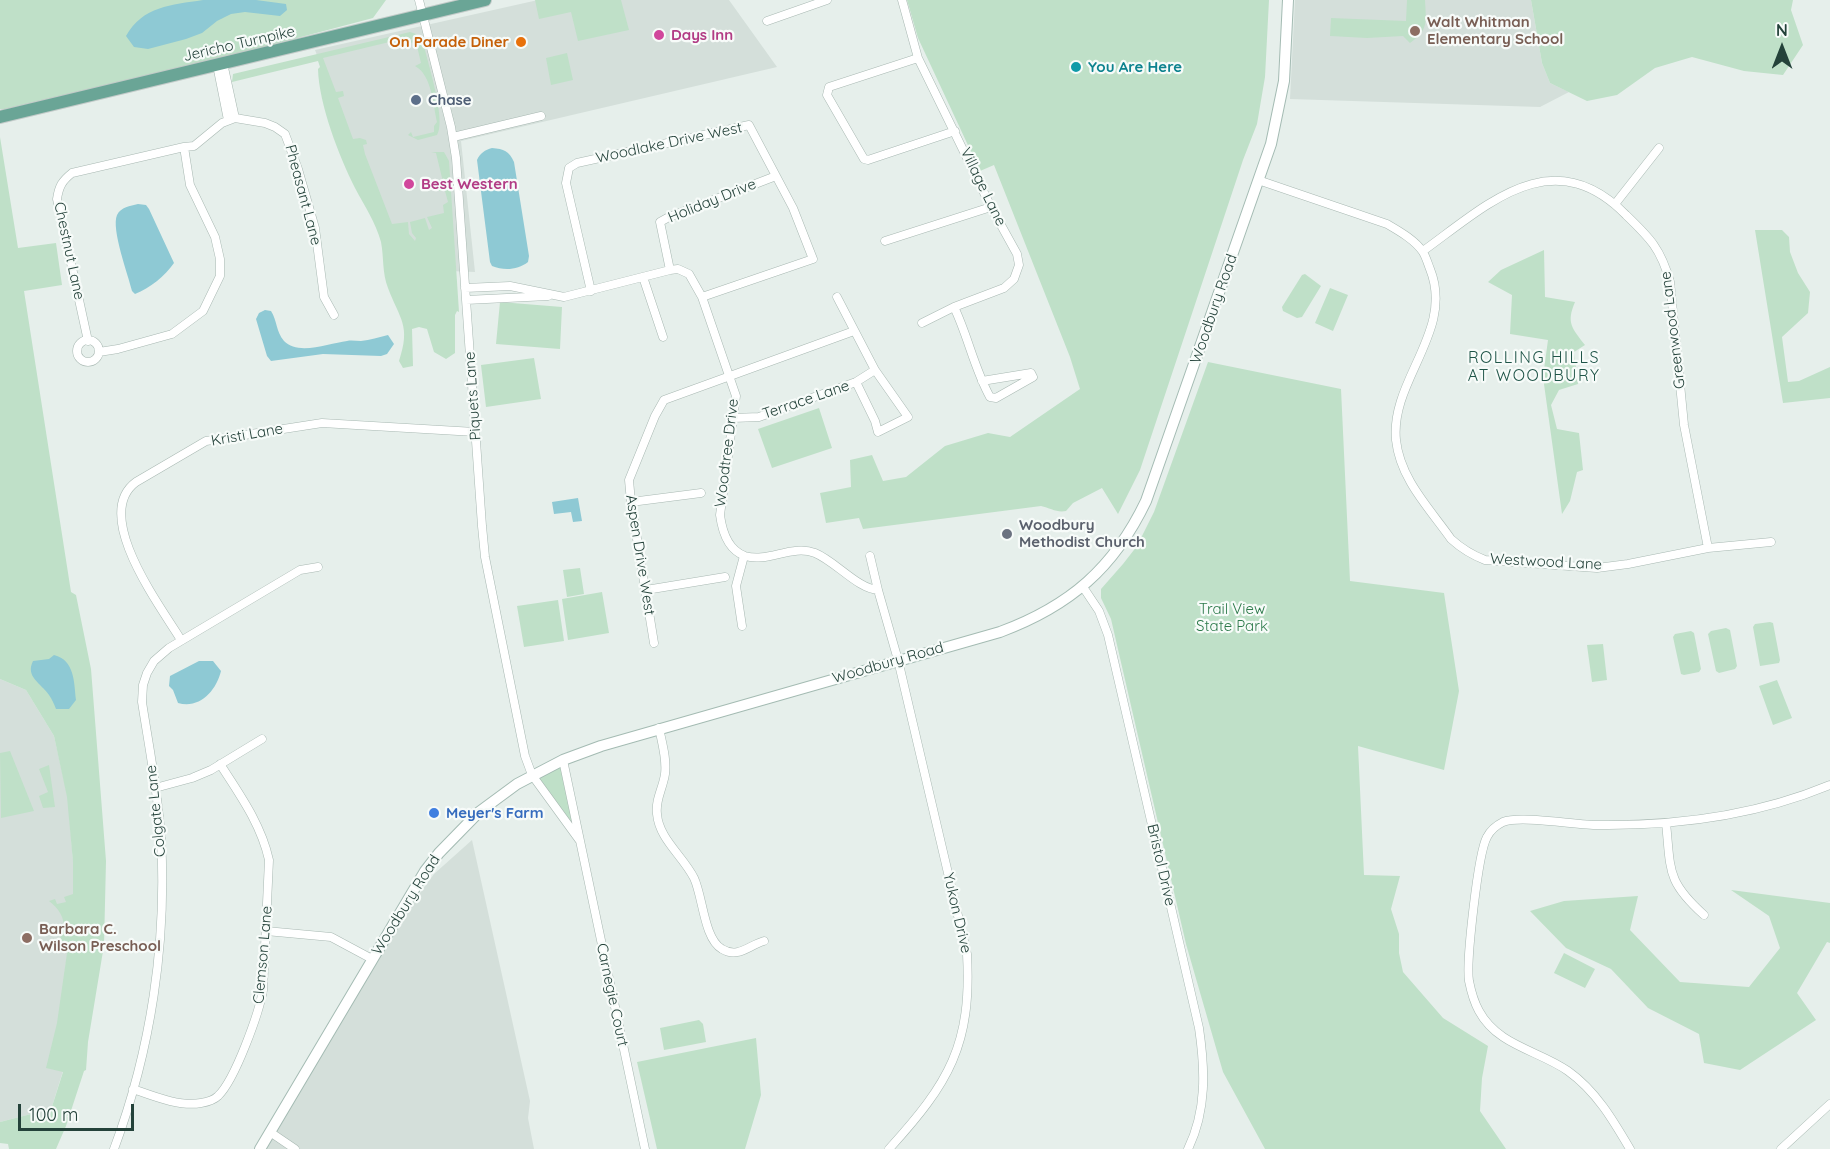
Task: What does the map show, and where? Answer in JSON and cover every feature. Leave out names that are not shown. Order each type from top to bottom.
[{"type":"main road","name":"Jericho Turnpike","points":[[0,117],[485,0]]},
{"type":"main road","name":"Woodbury Road","points":[[260,1149],[425,871],[446,845],[479,812],[532,775],[563,760],[659,728],[1000,632],[1026,622],[1058,605],[1083,587],[1116,552],[1136,522],[1146,501],[1271,144],[1281,98],[1288,0]]},
{"type":"street","name":"Piquets Lane","points":[[419,0],[453,137],[485,557],[525,756],[532,775]]},
{"type":"street","points":[[768,21],[827,0]]},
{"type":"street","name":"Village Lane","points":[[902,0],[918,58],[991,207],[1017,254],[1019,265],[1014,279],[1004,288],[954,307],[922,323]]},
{"type":"street","points":[[918,58],[829,87],[826,92],[864,159],[868,160],[955,131]]},
{"type":"street","points":[[220,64],[232,119]]},
{"type":"street","points":[[453,137],[541,116]]},
{"type":"street","name":"Chestnut Lane","points":[[183,147],[190,185],[215,237],[220,259],[220,276],[203,311],[172,334],[118,349],[99,351],[97,358],[91,362],[81,359],[78,349],[88,340],[57,199],[58,188],[72,173],[183,147],[194,146],[232,119]]},
{"type":"street","name":"Pheasant Lane","points":[[232,119],[265,123],[285,134],[315,228],[324,297],[334,315]]},
{"type":"street","name":"Woodlake Drive West","points":[[591,291],[566,183],[567,171],[573,165],[749,125],[793,208],[813,259],[702,297]]},
{"type":"street","points":[[1615,204],[1659,148]]},
{"type":"street","name":"Holiday Drive","points":[[670,270],[660,222],[776,176]]},
{"type":"street","name":"Westwood Lane","points":[[1258,180],[1387,224],[1401,232],[1423,251],[1434,280],[1436,313],[1400,407],[1396,440],[1399,458],[1407,477],[1451,539],[1471,555],[1485,560],[1597,568],[1708,548],[1772,542]]},
{"type":"street","name":"Greenwood Lane","points":[[1423,251],[1497,198],[1522,186],[1545,181],[1577,184],[1593,190],[1615,204],[1646,233],[1666,265],[1670,282],[1684,425],[1708,548]]},
{"type":"street","points":[[885,241],[991,207]]},
{"type":"street","name":"Woodtree Drive","points":[[670,270],[678,269],[689,274],[702,297],[736,396],[720,515],[722,531],[730,544],[744,555]]},
{"type":"street","points":[[466,300],[564,297],[670,270]]},
{"type":"street","points":[[643,277],[663,337]]},
{"type":"street","points":[[465,288],[510,286],[553,296]]},
{"type":"street","points":[[837,297],[875,370],[908,417],[878,432],[856,382]]},
{"type":"street","points":[[954,307],[982,381],[990,397],[996,398],[1033,377],[1031,372],[982,381]]},
{"type":"street","name":"Aspen Drive West","points":[[654,643],[629,480],[655,416],[664,400],[854,331]]},
{"type":"street","points":[[88,340],[95,343],[99,351]]},
{"type":"street","name":"Terrace Lane","points":[[733,418],[759,417],[856,382],[875,370]]},
{"type":"street","name":"Kristi Lane","points":[[181,640],[139,571],[127,545],[121,514],[122,502],[126,491],[136,482],[206,441],[305,424],[475,432]]},
{"type":"street","points":[[631,502],[701,493]]},
{"type":"street","points":[[742,626],[736,586],[744,555],[763,556],[800,550],[813,552],[865,586],[878,590]]},
{"type":"street","points":[[870,555],[898,660]]},
{"type":"street","name":"Colgate Lane","points":[[114,1149],[134,1089],[149,1024],[160,939],[162,865],[155,788],[142,702],[143,684],[154,661],[181,640],[300,570],[318,567]]},
{"type":"street","points":[[646,590],[725,577]]},
{"type":"street","name":"Bristol Drive","points":[[1083,587],[1104,620],[1199,1028],[1204,1062],[1204,1089],[1201,1109],[1188,1149]]},
{"type":"street","name":"Yukon Drive","points":[[889,1149],[934,1096],[953,1061],[961,1037],[969,986],[967,954],[898,660]]},
{"type":"street","points":[[659,728],[666,759],[666,773],[656,807],[658,824],[694,878],[702,900],[711,939],[722,950],[736,953],[743,952],[753,944],[764,941]]},
{"type":"street","points":[[155,788],[192,778],[262,739]]},
{"type":"street","name":"Carnegie Court","points":[[563,760],[645,1149]]},
{"type":"street","name":"Clemson Lane","points":[[134,1089],[190,1104],[211,1101],[218,1096],[234,1069],[260,1008],[263,990],[269,860],[258,824],[220,764]]},
{"type":"street","name":"Carnegie Court","points":[[532,775],[580,841]]},
{"type":"street","points":[[1630,1149],[1612,1119],[1580,1081],[1567,1070],[1544,1057],[1514,1045],[1496,1031],[1483,1017],[1472,996],[1469,979],[1473,920],[1481,855],[1486,838],[1494,828],[1504,822],[1527,820],[1598,825],[1666,823],[1698,819],[1749,810],[1830,785]]},
{"type":"street","points":[[1666,823],[1674,882],[1685,898],[1704,915]]},
{"type":"street","points":[[266,931],[312,933],[331,937],[372,959]]},
{"type":"street","points":[[1781,1149],[1830,1104]]},
{"type":"street","points":[[270,1132],[295,1149]]},
{"type":"shaded area","points":[[538,0],[729,0],[777,67],[461,141],[475,272],[400,269],[315,50]]},
{"type":"shaded area","name":"Walt Whitman Elementary School","points":[[1295,0],[1531,0],[1542,63],[1550,83],[1569,92],[1540,107],[1290,99]]},
{"type":"shaded area","points":[[0,679],[26,690],[54,736],[68,798],[73,861],[73,921],[65,969],[63,1071],[48,1119],[31,1114],[0,1122]]},
{"type":"shaded area","points":[[472,840],[530,1101],[528,1118],[534,1149],[263,1149],[388,936],[434,874]]},
{"type":"green space","points":[[0,0],[386,0],[373,18],[233,55],[0,109]]},
{"type":"green space","points":[[535,0],[621,0],[629,30],[578,41],[571,12],[539,19]]},
{"type":"green space","points":[[907,0],[1269,0],[1265,77],[1257,124],[1140,470],[1118,514],[1102,488],[1073,503],[1066,511],[1041,506],[863,529],[859,518],[826,523],[820,493],[851,487],[850,460],[872,455],[883,481],[906,477],[945,446],[988,433],[1010,437],[1080,389],[1070,357],[994,165],[980,171],[918,38]]},
{"type":"green space","points":[[1407,0],[1425,0],[1425,24],[1420,34],[1410,43],[1403,36],[1367,38],[1330,36],[1331,18],[1406,21]]},
{"type":"green space","points":[[1531,0],[1793,0],[1791,10],[1803,45],[1783,75],[1744,71],[1692,57],[1655,68],[1617,95],[1587,101],[1550,83],[1542,63]]},
{"type":"green space","points":[[410,32],[416,34],[420,42],[423,42],[432,76],[440,117],[437,135],[418,140],[408,135],[411,132],[413,137],[434,132],[437,122],[428,83],[421,70],[415,66],[421,63],[416,42],[410,43],[412,39],[407,40],[406,38],[323,58],[336,92],[343,91],[344,96],[338,98],[353,139],[366,140],[367,144],[363,145],[365,154],[392,224],[408,222],[409,234],[415,241],[410,222],[425,218],[429,230],[432,228],[427,217],[444,213],[443,205],[448,202],[445,191],[439,191],[439,188],[444,186],[436,153],[431,152],[444,152],[449,161],[459,312],[457,311],[455,315],[455,353],[446,359],[434,352],[427,329],[419,327],[412,329],[413,366],[403,368],[399,361],[404,331],[386,282],[381,242],[373,221],[349,175],[331,130],[319,83],[318,61],[232,82],[233,74]]},
{"type":"green space","points":[[567,53],[573,80],[551,85],[546,58]]},
{"type":"green space","points":[[0,137],[18,248],[56,243],[62,285],[24,291],[71,592],[76,595],[91,669],[106,861],[104,945],[88,1042],[86,1070],[56,1149],[9,1149],[8,1144],[0,1143],[0,1122],[31,1114],[48,1119],[63,1072],[46,1068],[57,1023],[67,953],[64,953],[59,931],[63,930],[64,926],[62,917],[49,901],[55,899],[57,904],[66,902],[64,897],[73,894],[73,862],[67,797],[54,736],[26,690],[0,679]]},
{"type":"green space","points":[[1755,230],[1782,230],[1789,237],[1790,252],[1798,273],[1810,292],[1808,313],[1782,337],[1788,382],[1799,381],[1830,367],[1830,398],[1783,403]]},
{"type":"green space","points":[[1544,250],[1545,297],[1575,302],[1571,315],[1572,325],[1585,345],[1574,352],[1578,384],[1559,390],[1551,405],[1557,429],[1579,433],[1583,470],[1577,472],[1570,501],[1562,514],[1543,377],[1548,340],[1510,334],[1512,295],[1488,282],[1501,270]]},
{"type":"green space","points":[[1305,274],[1321,286],[1302,317],[1297,318],[1283,311],[1282,307],[1302,275]]},
{"type":"green space","points":[[1330,288],[1348,295],[1333,331],[1315,323]]},
{"type":"green space","points":[[500,302],[562,307],[560,349],[496,344]]},
{"type":"green space","points":[[534,358],[541,399],[486,407],[481,365]]},
{"type":"green space","name":"Trail View State Park","points":[[1208,362],[1341,389],[1350,581],[1444,593],[1459,691],[1444,770],[1358,746],[1364,875],[1400,876],[1391,909],[1399,934],[1399,953],[1403,972],[1443,1018],[1488,1046],[1482,1078],[1480,1111],[1506,1149],[1265,1149],[1223,1072],[1186,944],[1111,619],[1101,598],[1101,589],[1137,546],[1154,512]]},
{"type":"green space","points":[[819,408],[832,448],[772,468],[758,429]]},
{"type":"green space","points":[[580,568],[584,594],[567,597],[563,570]]},
{"type":"green space","points":[[602,592],[609,633],[568,640],[562,599]]},
{"type":"green space","points":[[558,600],[564,641],[524,647],[517,606]]},
{"type":"green space","points":[[1773,623],[1780,660],[1779,663],[1760,666],[1753,627],[1755,624]]},
{"type":"green space","points":[[1726,628],[1730,630],[1737,666],[1735,669],[1719,673],[1716,671],[1708,634],[1711,631]]},
{"type":"green space","points":[[1691,631],[1694,633],[1701,669],[1699,672],[1684,675],[1681,674],[1673,637],[1675,634]]},
{"type":"green space","points":[[1603,644],[1607,680],[1592,682],[1587,645]]},
{"type":"green space","points":[[1777,680],[1792,718],[1773,725],[1759,686]]},
{"type":"green space","points":[[10,751],[34,811],[1,818],[0,753]]},
{"type":"green space","points":[[562,761],[579,838],[533,776]]},
{"type":"green space","points":[[49,765],[55,807],[43,808],[39,796],[48,792],[39,769]]},
{"type":"green space","points":[[1731,890],[1830,903],[1830,943],[1827,942],[1797,993],[1816,1020],[1740,1070],[1704,1063],[1699,1034],[1648,1008],[1611,969],[1566,948],[1530,911],[1564,901],[1638,896],[1630,930],[1680,982],[1749,987],[1780,948],[1769,916]]},
{"type":"green space","points":[[1564,953],[1595,969],[1585,988],[1554,973]]},
{"type":"green space","points":[[699,1020],[703,1024],[706,1042],[664,1050],[660,1028]]},
{"type":"green space","points":[[756,1038],[761,1095],[745,1149],[657,1149],[637,1062]]},
{"type":"water","points":[[203,0],[256,0],[286,4],[287,10],[280,16],[245,12],[231,14],[217,21],[202,33],[148,49],[134,47],[126,36],[141,18],[149,13],[169,6]]},
{"type":"water","points":[[492,148],[506,151],[514,162],[529,256],[528,262],[515,268],[497,268],[490,262],[477,160],[483,152]]},
{"type":"water","points":[[138,204],[146,205],[149,209],[174,263],[157,281],[135,294],[132,291],[121,252],[116,222],[121,210]]},
{"type":"water","points":[[265,310],[271,311],[279,334],[284,341],[297,348],[364,341],[388,335],[394,344],[387,354],[381,356],[323,354],[271,361],[267,356],[256,319],[259,313]]},
{"type":"water","points":[[578,498],[582,521],[573,522],[571,512],[554,514],[552,502]]},
{"type":"water","points":[[54,655],[70,667],[74,680],[76,700],[69,709],[56,709],[46,691],[32,676],[33,661],[49,659]]},
{"type":"water","points":[[199,661],[213,661],[221,671],[219,678],[211,691],[200,701],[178,703],[169,686],[170,676]]},
{"type":"place","name":"Walt Whitman Elementary School","points":[[1415,31]]},
{"type":"place","name":"Days Inn","points":[[659,35]]},
{"type":"place","name":"On Parade Diner","points":[[521,42]]},
{"type":"place","name":"You Are Here","points":[[1076,67]]},
{"type":"place","name":"Chase","points":[[416,100]]},
{"type":"place","name":"Best Western","points":[[409,184]]},
{"type":"place","name":"Woodbury Methodist Church","points":[[1007,534]]},
{"type":"place","name":"Meyer's Farm","points":[[434,813]]},
{"type":"place","name":"Barbara C. Wilson Preschool","points":[[27,938]]},
{"type":"district","name":"ROLLING HILLS AT WOODBURY","points":[[1534,367]]}]
